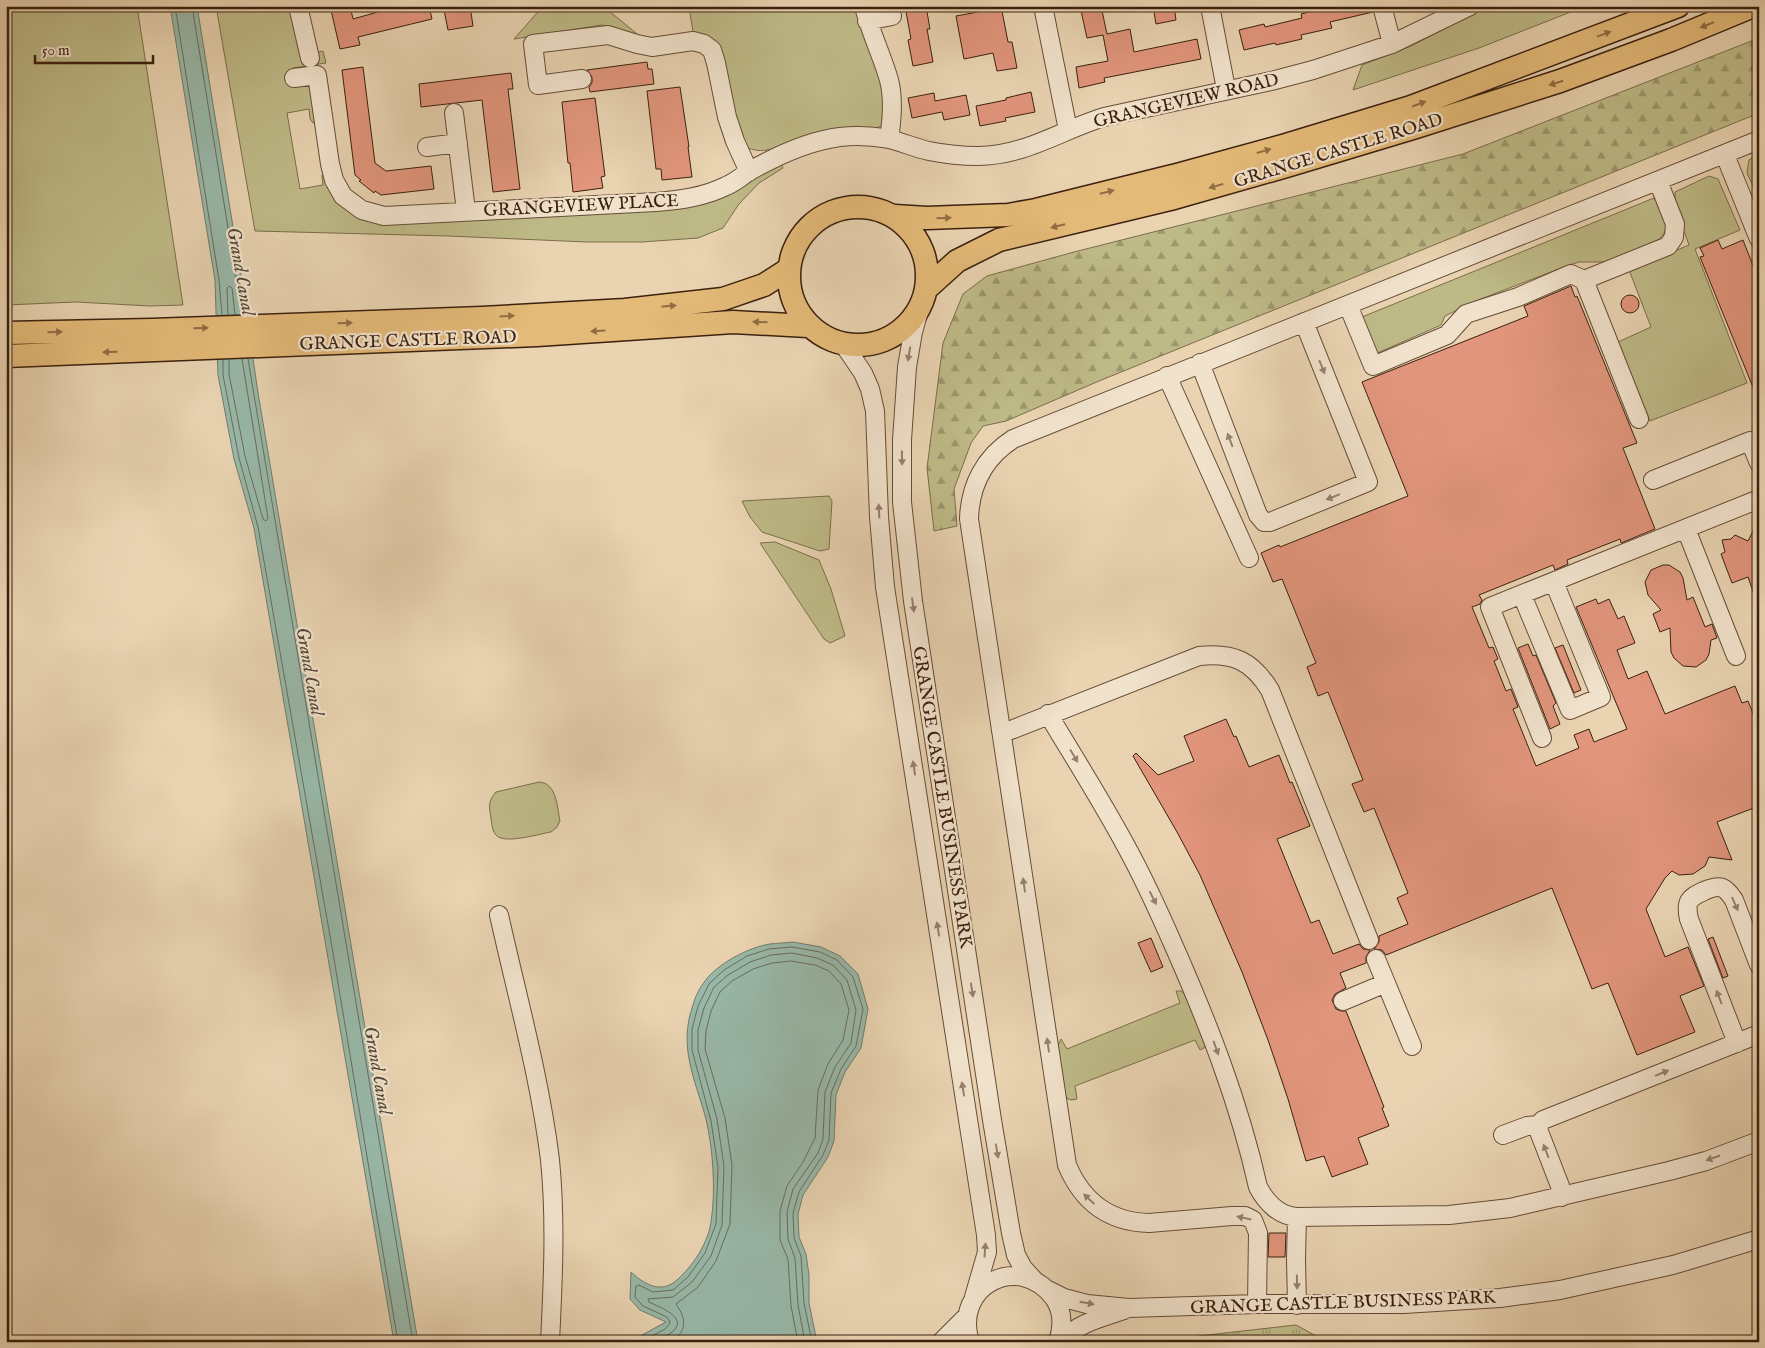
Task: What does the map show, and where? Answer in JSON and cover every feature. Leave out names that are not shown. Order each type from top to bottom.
[{"type":"main road","name":"GRANGE CASTLE ROAD","points":[[1678,6],[1411,107],[1286,145],[1173,176],[1036,210],[1008,215],[927,218],[895,216],[873,207],[860,206],[834,210],[822,216],[803,232],[792,251],[789,269],[790,290],[808,326],[823,337],[844,345],[861,346],[874,344],[893,336],[906,326],[923,298],[956,261],[999,240],[1174,198],[1416,127],[1560,82],[1671,40],[1752,6]]},
{"type":"main road","name":"GRANGE CASTLE ROAD","points":[[895,216],[914,235],[924,254],[927,271],[923,298]]},
{"type":"main road","name":"GRANGE CASTLE ROAD","points":[[6,356],[155,340],[299,334],[625,310],[711,301],[764,286],[789,269]]},
{"type":"main road","name":"GRANGE CASTLE ROAD","points":[[299,334],[537,336],[733,322],[808,326]]},
{"type":"main road","name":"GRANGE CASTLE ROAD","points":[[6,333],[155,340]]},
{"type":"street","points":[[298,6],[310,58]]},
{"type":"street","points":[[1044,6],[1068,130]]},
{"type":"street","points":[[1210,6],[1226,89]]},
{"type":"street","points":[[1382,6],[1392,44]]},
{"type":"street","name":"GRANGEVIEW ROAD","points":[[779,156],[810,144],[839,137],[866,136],[889,139],[930,151],[977,156],[1023,149],[1047,141],[1068,130],[1104,116],[1271,81],[1313,70],[1392,44],[1470,6]]},
{"type":"street","points":[[889,139],[892,116],[889,82],[865,14],[892,16]]},
{"type":"street","points":[[582,79],[538,85],[533,44],[608,35],[652,47],[693,41],[704,44],[712,50],[727,118],[749,172]]},
{"type":"street","name":"GRANGEVIEW PLACE","points":[[294,78],[317,75],[330,164],[334,180],[343,196],[362,210],[384,216],[687,199],[726,186],[779,156]]},
{"type":"street","name":"GRANGEVIEW PLACE","points":[[454,113],[466,211]]},
{"type":"street","points":[[1257,1304],[1258,1234],[1253,1220],[1245,1216],[1149,1223],[1128,1221],[1113,1216],[1092,1202],[1078,1188],[1067,1165],[970,518],[970,506],[975,484],[992,455],[1013,439],[1759,140]]},
{"type":"street","points":[[426,147],[458,143]]},
{"type":"street","points":[[1725,155],[1759,239]]},
{"type":"street","points":[[1584,280],[1668,246],[1674,237],[1675,224],[1658,181]]},
{"type":"street","points":[[1348,305],[1373,366],[1447,336],[1466,314],[1518,296],[1572,274],[1584,280],[1639,419]]},
{"type":"street","name":"GRANGE CASTLE BUSINESS PARK","points":[[923,298],[913,332],[906,367],[902,440],[902,502],[913,601],[992,1120],[1011,1233],[1016,1255],[1023,1268],[1041,1285],[1064,1298],[1087,1304],[1129,1308],[1257,1304],[1404,1304],[1500,1298],[1560,1290],[1673,1266],[1759,1239]]},
{"type":"street","points":[[1200,363],[1258,516],[1264,522],[1270,522],[1368,482],[1304,322]]},
{"type":"street","name":"GRANGE CASTLE BUSINESS PARK","points":[[844,345],[863,373],[870,389],[875,411],[879,518],[885,587],[986,1235],[987,1252],[966,1317]]},
{"type":"street","points":[[1168,376],[1249,558]]},
{"type":"street","points":[[1653,480],[1750,441],[1759,463]]},
{"type":"street","points":[[1542,738],[1490,608],[1759,499]]},
{"type":"street","points":[[1686,529],[1736,656]]},
{"type":"street","points":[[1522,595],[1570,710],[1601,697],[1554,582]]},
{"type":"street","points":[[1001,731],[1011,730],[1199,656],[1226,655],[1239,659],[1262,677],[1270,690],[1369,940]]},
{"type":"street","points":[[1048,714],[1109,816],[1160,913],[1189,978],[1218,1051],[1239,1114],[1258,1186],[1263,1197],[1277,1210],[1293,1217],[1449,1215],[1486,1212],[1562,1197],[1688,1166],[1759,1141]]},
{"type":"street","points":[[1737,1043],[1689,919],[1687,910],[1692,896],[1714,886],[1722,887],[1729,892],[1734,900],[1759,965]]},
{"type":"street","points":[[499,915],[537,1084],[550,1161],[554,1230],[550,1342]]},
{"type":"street","points":[[1376,959],[1412,1046]]},
{"type":"street","points":[[1343,1002],[1386,983]]},
{"type":"street","points":[[1562,1197],[1560,1186],[1538,1129],[1543,1120],[1759,1034]]},
{"type":"street","points":[[1503,1135],[1527,1126],[1539,1125]]},
{"type":"street","points":[[1297,1305],[1296,1259],[1298,1217]]},
{"type":"street","points":[[974,1297],[989,1282],[1003,1277],[1019,1276],[1041,1285],[1057,1302],[1062,1318],[1059,1342]]},
{"type":"street","name":"GRANGE CASTLE BUSINESS PARK","points":[[1059,1342],[1084,1323],[1129,1308]]},
{"type":"street","points":[[941,1342],[966,1317]]},
{"type":"street","points":[[966,1317],[966,1331],[970,1342]]},
{"type":"green space","points":[[6,6],[137,6],[183,305],[150,306],[76,302],[6,305]]},
{"type":"green space","points":[[216,6],[291,6],[303,55],[323,51],[326,63],[293,68],[296,83],[307,83],[312,90],[317,122],[313,123],[310,119],[309,109],[287,113],[300,189],[323,185],[323,175],[338,199],[359,218],[649,209],[781,163],[783,168],[759,183],[739,204],[723,228],[698,238],[642,242],[587,242],[255,231]]},
{"type":"green space","points":[[543,6],[603,6],[642,38],[620,29],[601,25],[514,39]]},
{"type":"green space","points":[[689,6],[857,6],[862,29],[881,83],[886,110],[884,120],[879,127],[874,129],[858,132],[818,134],[761,151],[748,148],[741,136],[703,35],[693,32]]},
{"type":"green space","points":[[1488,6],[1586,6],[1479,48],[1353,90],[1362,65],[1411,46]]},
{"type":"green space","points":[[1759,38],[1759,113],[1099,381],[1006,421],[983,426],[971,443],[954,489],[957,526],[934,531],[927,468],[943,343],[963,294],[987,276],[1074,252],[1463,154]]},
{"type":"green space","points":[[1759,153],[1759,186],[1754,188],[1747,173],[1749,160]]},
{"type":"green space","points":[[1709,176],[1718,179],[1740,230],[1695,249],[1747,383],[1650,421],[1618,342],[1651,327],[1629,270],[1689,245],[1675,206],[1675,192]]},
{"type":"green space","points":[[1654,198],[1662,208],[1667,224],[1666,230],[1658,240],[1606,262],[1579,262],[1569,265],[1473,302],[1445,316],[1441,325],[1373,355],[1357,319]]},
{"type":"green space","points":[[829,496],[832,501],[829,549],[820,551],[762,532],[750,517],[742,501]]},
{"type":"green space","points":[[775,542],[819,560],[831,589],[845,636],[830,643],[824,639],[760,543]]},
{"type":"green space","points":[[539,782],[545,783],[553,791],[560,821],[557,827],[551,832],[523,838],[508,839],[497,836],[494,832],[490,810],[490,801],[493,795],[496,792]]},
{"type":"green space","points":[[1176,991],[1181,991],[1185,994],[1205,1045],[1204,1048],[1200,1050],[1195,1040],[1075,1086],[1077,1099],[1071,1100],[1066,1098],[1058,1046],[1061,1039],[1067,1049],[1180,1003]]},
{"type":"green space","points":[[1296,1325],[1327,1342],[1145,1342]]},
{"type":"water","points":[[170,6],[197,6],[258,393],[418,1342],[394,1342],[254,528],[234,459],[218,375],[215,280]]},
{"type":"water","points":[[793,942],[821,947],[840,956],[858,974],[868,1009],[861,1048],[845,1072],[836,1095],[834,1141],[828,1157],[803,1195],[798,1214],[799,1237],[806,1254],[809,1275],[809,1303],[817,1342],[638,1342],[642,1335],[666,1322],[640,1310],[630,1299],[631,1272],[642,1281],[653,1286],[665,1286],[677,1280],[699,1254],[707,1238],[713,1210],[713,1170],[710,1143],[706,1119],[693,1076],[688,1049],[689,1020],[695,999],[701,986],[710,975],[734,957],[762,946]]},
{"type":"building","points":[[330,6],[350,6],[353,19],[399,6],[429,6],[432,19],[358,37],[360,45],[340,49]]},
{"type":"building","points":[[470,6],[473,26],[448,30],[444,10]]},
{"type":"building","points":[[905,6],[926,6],[930,29],[927,29],[933,62],[913,66],[908,40],[911,39]]},
{"type":"building","points":[[977,6],[1001,6],[1008,42],[1012,42],[1017,68],[997,71],[993,53],[964,59],[956,16],[978,12]]},
{"type":"building","points":[[1080,6],[1101,6],[1107,34],[1130,29],[1134,52],[1197,39],[1201,59],[1104,78],[1105,82],[1079,88],[1076,67],[1108,61],[1103,35],[1087,38]]},
{"type":"building","points":[[1153,6],[1174,6],[1176,20],[1156,24]]},
{"type":"building","points":[[1333,6],[1372,6],[1373,12],[1330,22],[1332,28],[1301,35],[1302,39],[1244,50],[1239,30],[1264,24],[1265,27],[1302,18],[1301,14]]},
{"type":"building","points":[[647,62],[648,69],[652,69],[654,84],[590,92],[589,87],[592,83],[592,77],[587,70]]},
{"type":"building","points":[[363,67],[375,163],[386,171],[431,166],[434,189],[381,195],[375,191],[374,193],[359,181],[361,180],[355,175],[342,70]]},
{"type":"building","points":[[511,73],[513,89],[508,89],[520,189],[493,192],[482,100],[421,107],[419,84]]},
{"type":"building","points":[[680,87],[692,177],[662,180],[661,169],[656,169],[647,91]]},
{"type":"building","points":[[1031,92],[1035,112],[1005,118],[1006,121],[980,126],[976,106],[1006,100],[1006,98]]},
{"type":"building","points":[[934,93],[935,101],[966,95],[970,115],[944,120],[942,112],[912,118],[908,98]]},
{"type":"building","points":[[595,98],[605,176],[601,177],[603,188],[573,192],[562,102]]},
{"type":"building","points":[[1718,240],[1722,249],[1743,240],[1759,281],[1759,402],[1700,257],[1704,256],[1700,248]]},
{"type":"building","points":[[1571,286],[1575,297],[1577,296],[1637,443],[1623,448],[1655,529],[1621,543],[1620,539],[1567,560],[1568,564],[1555,570],[1553,565],[1479,595],[1482,600],[1480,604],[1472,607],[1489,648],[1493,647],[1498,659],[1494,661],[1506,691],[1511,689],[1518,707],[1513,709],[1536,766],[1579,748],[1574,735],[1589,729],[1594,742],[1627,729],[1576,607],[1596,599],[1598,604],[1609,599],[1618,619],[1624,616],[1635,643],[1617,650],[1628,679],[1647,671],[1665,714],[1735,686],[1742,703],[1748,701],[1756,721],[1759,720],[1759,806],[1717,822],[1732,860],[1709,857],[1705,866],[1693,874],[1679,875],[1672,871],[1665,878],[1646,909],[1665,957],[1688,947],[1704,986],[1680,996],[1695,1032],[1637,1055],[1608,983],[1592,989],[1552,888],[1386,955],[1382,950],[1374,949],[1379,942],[1379,936],[1408,924],[1397,898],[1408,893],[1374,808],[1364,812],[1352,784],[1363,780],[1328,692],[1318,696],[1307,667],[1316,663],[1282,579],[1273,582],[1261,553],[1408,496],[1362,382],[1528,316],[1524,306]]},
{"type":"building","points":[[1630,295],[1636,298],[1639,304],[1636,310],[1630,313],[1624,310],[1621,304],[1624,298]]},
{"type":"building","points":[[1759,519],[1759,603],[1757,603],[1748,577],[1732,583],[1721,554],[1725,552],[1722,540],[1731,539],[1735,535],[1748,541]]},
{"type":"building","points":[[1663,565],[1669,565],[1680,572],[1687,600],[1693,597],[1705,627],[1712,624],[1717,638],[1711,640],[1706,660],[1696,667],[1683,666],[1674,658],[1671,652],[1670,628],[1660,632],[1653,614],[1661,610],[1648,595],[1645,582],[1651,570]]},
{"type":"building","points":[[1528,644],[1533,656],[1536,655],[1556,703],[1553,706],[1560,724],[1550,729],[1518,648]]},
{"type":"building","points":[[1563,645],[1581,690],[1574,693],[1555,648]]},
{"type":"building","points":[[1226,719],[1234,737],[1236,736],[1249,767],[1279,755],[1290,783],[1292,782],[1310,826],[1277,839],[1311,923],[1319,920],[1333,954],[1359,944],[1363,949],[1370,950],[1366,957],[1366,963],[1340,973],[1346,988],[1335,994],[1332,1000],[1336,1009],[1346,1011],[1384,1107],[1382,1108],[1389,1126],[1358,1138],[1368,1164],[1332,1177],[1324,1156],[1306,1161],[1288,1099],[1242,972],[1200,875],[1133,756],[1136,753],[1158,775],[1194,761],[1184,736]]},
{"type":"building","points":[[1713,937],[1728,976],[1723,978],[1708,939]]},
{"type":"building","points":[[1151,938],[1163,967],[1151,972],[1138,943]]},
{"type":"building","points":[[1269,1233],[1286,1233],[1285,1257],[1268,1257]]},
{"type":"water label","name":"Grand Canal","points":[[242,271]]},
{"type":"water label","name":"Grand Canal","points":[[311,671]]},
{"type":"water label","name":"Grand Canal","points":[[379,1070]]}]
